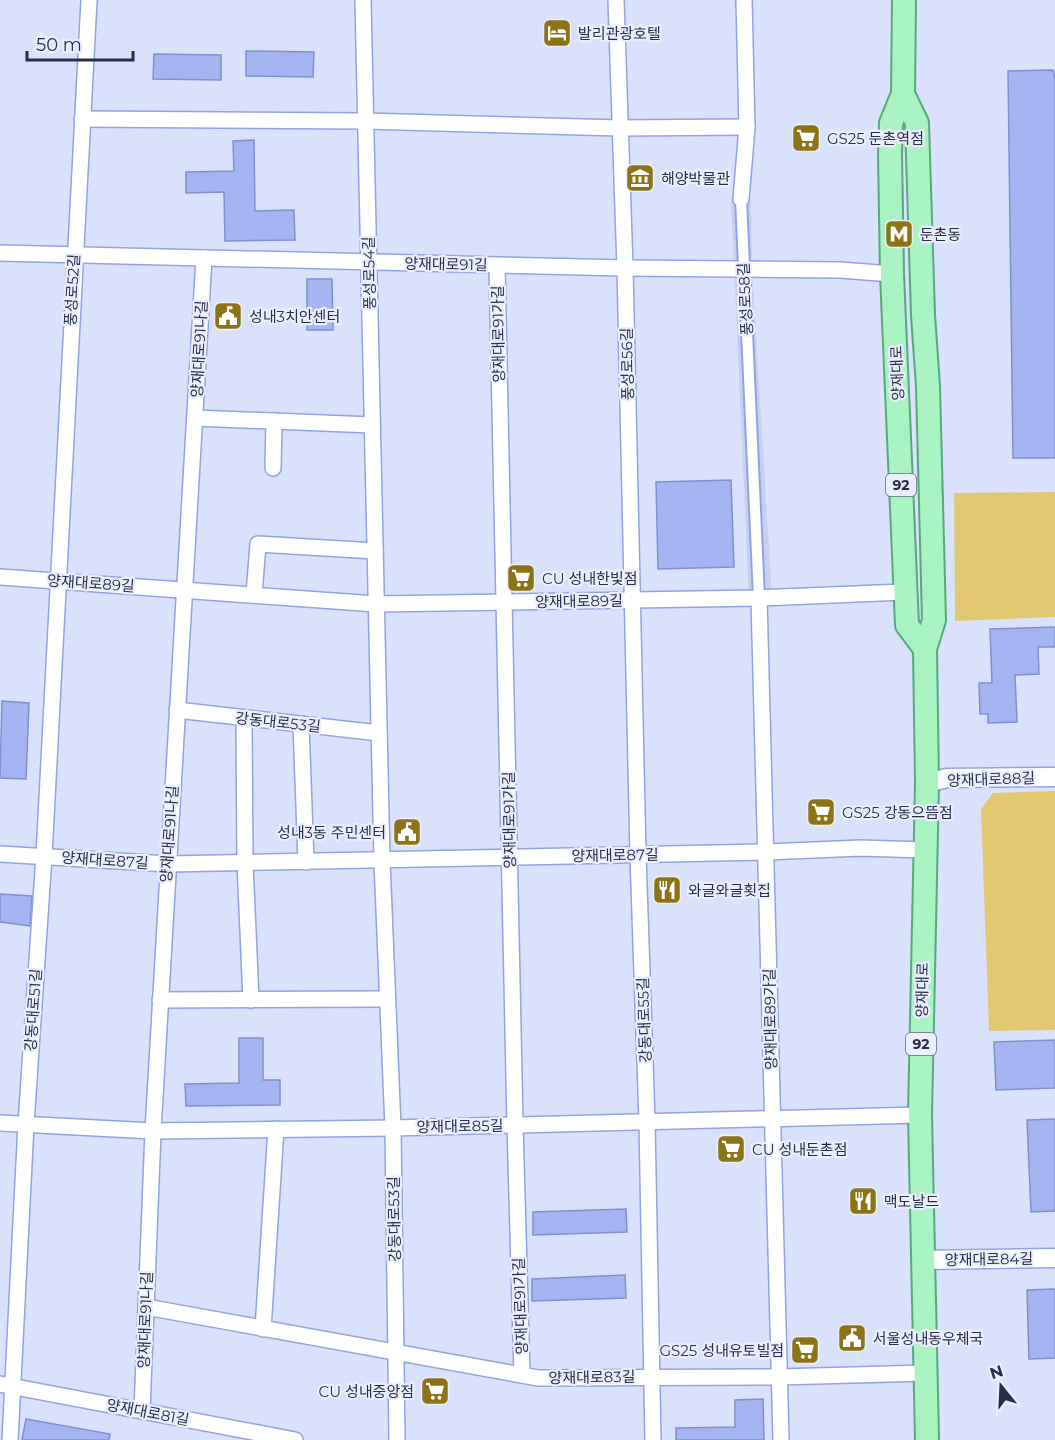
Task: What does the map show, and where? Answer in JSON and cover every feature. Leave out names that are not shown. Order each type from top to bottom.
[{"type":"main road","name":"양재대로","points":[[904,0],[903,94],[891,123],[892,274],[904,592],[907,625],[925,649]]},
{"type":"main road","name":"양재대로","points":[[903,94],[917,123],[923,315],[928,386],[934,620],[925,649],[927,783],[920,1115],[927,1440]]},
{"type":"street","name":"풍성로52길","points":[[58,580],[89,0]]},
{"type":"street","name":"풍성로54길","points":[[363,0],[376,604]]},
{"type":"street","name":"풍성로56길","points":[[616,0],[633,600]]},
{"type":"street","name":"풍성로58길","points":[[744,0],[747,127],[741,199],[759,598]]},
{"type":"street","points":[[82,119],[365,121],[620,128],[747,127]]},
{"type":"street","name":"양재대로91길","points":[[0,253],[497,266],[840,270],[892,274]]},
{"type":"street","name":"양재대로91나길","points":[[142,1411],[160,1000],[204,258]]},
{"type":"street","name":"양재대로91가길","points":[[497,266],[522,1375]]},
{"type":"street","points":[[195,418],[372,425]]},
{"type":"street","points":[[273,468],[274,421]]},
{"type":"street","points":[[254,595],[258,544],[375,551]]},
{"type":"street","name":"양재대로89길","points":[[0,577],[376,604],[759,598],[904,592]]},
{"type":"street","name":"강동대로51길","points":[[10,1440],[6,1385],[44,856],[58,580]]},
{"type":"street","name":"양재대로89가길","points":[[759,598],[781,1440]]},
{"type":"street","name":"강동대로55길","points":[[633,600],[653,1440]]},
{"type":"street","name":"강동대로53길","points":[[376,604],[382,861],[393,1128],[397,1440]]},
{"type":"street","name":"강동대로53길","points":[[177,710],[379,733]]},
{"type":"street","points":[[244,718],[245,863],[250,1000]]},
{"type":"street","points":[[301,724],[306,862]]},
{"type":"street","name":"양재대로88길","points":[[927,783],[947,778],[1055,777]]},
{"type":"street","name":"양재대로87길","points":[[0,854],[168,864],[382,861],[861,848],[924,850]]},
{"type":"street","points":[[160,1000],[387,999]]},
{"type":"street","name":"양재대로85길","points":[[0,1123],[153,1131],[393,1128],[920,1115]]},
{"type":"street","points":[[263,1329],[276,1129]]},
{"type":"street","name":"양재대로84길","points":[[923,1260],[1055,1258]]},
{"type":"street","name":"양재대로83길","points":[[146,1307],[538,1378],[779,1377],[926,1373]]},
{"type":"street","name":"양재대로81길","points":[[6,1385],[295,1440]]},
{"type":"shaded area","points":[[731,199],[751,199],[752,270],[772,597],[749,598]]},
{"type":"shaded area","points":[[1055,492],[1055,617],[955,621],[954,493]]},
{"type":"shaded area","points":[[1055,791],[1055,1030],[989,1031],[981,809],[993,793]]},
{"type":"building","points":[[246,51],[314,52],[313,77],[246,76]]},
{"type":"building","points":[[154,54],[221,55],[221,80],[153,79]]},
{"type":"building","points":[[1053,70],[1055,79],[1055,458],[1013,458],[1008,71]]},
{"type":"building","points":[[254,140],[255,211],[294,210],[295,240],[225,241],[224,192],[186,193],[186,172],[234,171],[233,141]]},
{"type":"building","points":[[307,279],[332,279],[333,330],[307,330]]},
{"type":"building","points":[[731,480],[734,567],[658,569],[656,482]]},
{"type":"building","points":[[1055,627],[1055,647],[1038,647],[1039,674],[1015,675],[1017,722],[988,723],[988,714],[980,714],[979,683],[992,683],[990,629]]},
{"type":"building","points":[[2,701],[29,703],[26,779],[0,778]]},
{"type":"building","points":[[0,894],[32,896],[30,926],[0,922]]},
{"type":"building","points":[[239,1038],[263,1038],[263,1080],[280,1080],[280,1105],[186,1106],[185,1084],[239,1083]]},
{"type":"building","points":[[1055,1040],[1055,1088],[996,1090],[994,1042]]},
{"type":"building","points":[[1055,1119],[1055,1211],[1031,1212],[1027,1120]]},
{"type":"building","points":[[626,1209],[627,1232],[533,1235],[533,1212]]},
{"type":"building","points":[[625,1275],[626,1298],[532,1301],[532,1279]]},
{"type":"building","points":[[1055,1289],[1055,1358],[1029,1359],[1027,1290]]},
{"type":"building","points":[[763,1399],[764,1440],[676,1440],[676,1428],[735,1427],[735,1400]]},
{"type":"building","points":[[26,1419],[110,1434],[109,1440],[22,1440]]},
{"type":"place","name":"발리관광호텔","points":[[557,33]]},
{"type":"place","name":"GS25 둔촌역점","points":[[806,138]]},
{"type":"place","name":"해양박물관","points":[[640,178]]},
{"type":"place","name":"둔촌동","points":[[899,234]]},
{"type":"place","name":"성내3치안센터","points":[[228,316]]},
{"type":"place","name":"CU 성내한빛점","points":[[521,578]]},
{"type":"place","name":"GS25 강동으뜸점","points":[[821,812]]},
{"type":"place","name":"성내3동 주민센터","points":[[407,832]]},
{"type":"place","name":"와글와글횟집","points":[[667,890]]},
{"type":"place","name":"CU 성내둔촌점","points":[[731,1149]]},
{"type":"place","name":"맥도날드","points":[[863,1201]]},
{"type":"place","name":"서울성내동우체국","points":[[852,1338]]},
{"type":"place","name":"GS25 성내유토빌점","points":[[805,1350]]},
{"type":"place","name":"CU 성내중앙점","points":[[435,1391]]}]
